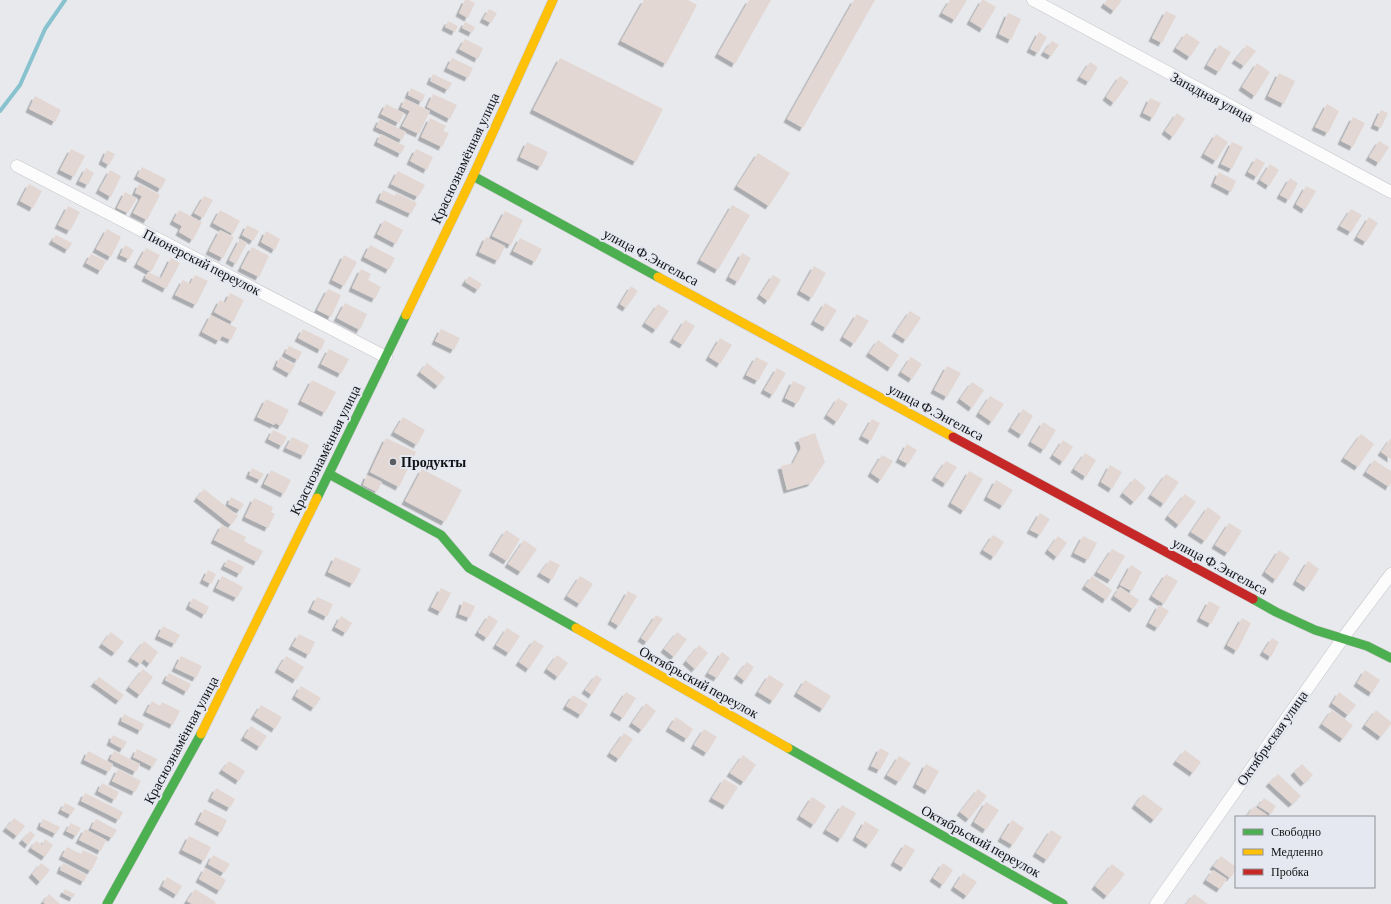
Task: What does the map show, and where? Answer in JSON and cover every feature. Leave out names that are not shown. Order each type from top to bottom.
[{"type":"street","name":"Краснознамённая улица","points":[[107,904],[200,736],[473,176],[553,0]]},
{"type":"street","name":"Западная улица","points":[[1033,0],[1391,192]]},
{"type":"street","name":"Пионерский переулок","points":[[18,166],[386,357]]},
{"type":"street","name":"улица Ф.Энгельса","points":[[473,176],[1276,612],[1315,630],[1367,646],[1391,658]]},
{"type":"street","name":"Октябрьский переулок","points":[[329,474],[441,536],[469,568],[1063,904]]},
{"type":"street","name":"Октябрьская улица","points":[[1156,904],[1343,638],[1391,574]]},
{"type":"building","points":[[465,0],[475,3],[468,18],[459,13]]},
{"type":"building","points":[[644,0],[688,0],[697,5],[666,64],[621,41]]},
{"type":"building","points":[[749,0],[771,0],[735,64],[718,54]]},
{"type":"building","points":[[854,0],[875,0],[803,128],[787,119]]},
{"type":"building","points":[[950,0],[967,0],[955,20],[942,13]]},
{"type":"building","points":[[982,0],[996,7],[983,29],[970,21]]},
{"type":"building","points":[[1107,0],[1122,0],[1114,11],[1104,4]]},
{"type":"building","points":[[489,9],[497,13],[491,23],[483,19]]},
{"type":"building","points":[[1166,11],[1176,16],[1162,43],[1152,38]]},
{"type":"building","points":[[1008,13],[1021,19],[1011,40],[999,34]]},
{"type":"building","points":[[448,21],[458,26],[455,32],[445,27]]},
{"type":"building","points":[[465,22],[475,27],[472,33],[462,28]]},
{"type":"building","points":[[1039,32],[1047,37],[1038,53],[1030,49]]},
{"type":"building","points":[[1186,33],[1200,42],[1190,57],[1176,48]]},
{"type":"building","points":[[465,39],[483,48],[478,59],[459,49]]},
{"type":"building","points":[[1052,41],[1059,45],[1051,56],[1044,52]]},
{"type":"building","points":[[1219,45],[1231,52],[1219,72],[1207,65]]},
{"type":"building","points":[[1247,45],[1256,51],[1244,66],[1235,60]]},
{"type":"building","points":[[452,58],[473,68],[468,78],[447,68]]},
{"type":"building","points":[[560,58],[663,109],[636,162],[533,110]]},
{"type":"building","points":[[1090,62],[1098,67],[1089,82],[1080,77]]},
{"type":"building","points":[[1257,63],[1270,72],[1255,96],[1242,87]]},
{"type":"building","points":[[1279,73],[1295,81],[1284,104],[1268,96]]},
{"type":"building","points":[[433,74],[452,83],[448,90],[430,81]]},
{"type":"building","points":[[1120,76],[1129,82],[1114,103],[1106,97]]},
{"type":"building","points":[[411,88],[425,95],[422,102],[408,95]]},
{"type":"building","points":[[433,94],[457,105],[450,119],[427,107]]},
{"type":"building","points":[[35,96],[61,110],[55,122],[29,109]]},
{"type":"building","points":[[1150,98],[1161,103],[1153,118],[1143,113]]},
{"type":"building","points":[[405,99],[430,111],[419,134],[402,126],[410,111],[401,107]]},
{"type":"building","points":[[386,104],[404,113],[399,123],[381,114]]},
{"type":"building","points":[[1327,104],[1339,111],[1328,133],[1315,127]]},
{"type":"building","points":[[1381,110],[1388,113],[1381,128],[1374,125]]},
{"type":"building","points":[[1177,113],[1185,119],[1173,137],[1165,131]]},
{"type":"building","points":[[1353,117],[1365,123],[1353,147],[1341,141]]},
{"type":"building","points":[[430,118],[446,126],[443,131],[449,133],[442,147],[421,137]]},
{"type":"building","points":[[380,119],[406,132],[402,140],[376,127]]},
{"type":"building","points":[[381,134],[405,146],[401,154],[377,142]]},
{"type":"building","points":[[1216,134],[1228,142],[1216,161],[1204,154]]},
{"type":"building","points":[[1379,141],[1389,147],[1379,163],[1369,157]]},
{"type":"building","points":[[527,142],[548,152],[541,167],[520,157]]},
{"type":"building","points":[[1232,142],[1243,147],[1232,169],[1221,164]]},
{"type":"building","points":[[71,149],[85,156],[74,177],[60,170]]},
{"type":"building","points":[[416,149],[433,157],[427,170],[410,161]]},
{"type":"building","points":[[107,150],[115,154],[109,165],[102,161]]},
{"type":"building","points":[[758,153],[790,173],[769,206],[737,186]]},
{"type":"building","points":[[1256,158],[1265,163],[1257,177],[1248,172]]},
{"type":"building","points":[[1270,164],[1279,170],[1269,186],[1260,180]]},
{"type":"building","points":[[142,167],[166,179],[161,189],[137,176]]},
{"type":"building","points":[[86,168],[94,173],[88,185],[79,181]]},
{"type":"building","points":[[110,170],[121,176],[111,197],[99,190]]},
{"type":"building","points":[[398,171],[425,185],[418,197],[391,184]]},
{"type":"building","points":[[1219,172],[1236,181],[1231,192],[1214,183]]},
{"type":"building","points":[[1290,178],[1298,183],[1289,200],[1280,195]]},
{"type":"building","points":[[29,184],[42,191],[33,208],[20,201]]},
{"type":"building","points":[[139,184],[160,195],[147,220],[133,213],[142,196],[135,193]]},
{"type":"building","points":[[1306,186],[1316,191],[1305,210],[1296,204]]},
{"type":"building","points":[[383,190],[395,196],[396,193],[417,203],[411,214],[379,199]]},
{"type":"building","points":[[125,192],[137,198],[128,213],[117,208]]},
{"type":"building","points":[[204,196],[213,200],[203,218],[194,213]]},
{"type":"building","points":[[732,205],[750,215],[718,270],[700,260]]},
{"type":"building","points":[[68,206],[80,212],[70,231],[58,225]]},
{"type":"building","points":[[1351,209],[1362,215],[1351,232],[1340,226]]},
{"type":"building","points":[[179,210],[202,222],[193,240],[179,232],[182,226],[173,221]]},
{"type":"building","points":[[220,210],[240,221],[233,234],[213,223]]},
{"type":"building","points":[[505,211],[523,220],[511,245],[492,236]]},
{"type":"building","points":[[1369,217],[1378,223],[1366,242],[1357,237]]},
{"type":"building","points":[[384,220],[403,230],[396,244],[377,234]]},
{"type":"building","points":[[247,225],[259,231],[253,241],[242,235]]},
{"type":"building","points":[[107,229],[121,237],[111,257],[96,249]]},
{"type":"building","points":[[220,230],[234,237],[223,258],[209,251]]},
{"type":"building","points":[[266,231],[280,239],[275,250],[261,242]]},
{"type":"building","points":[[56,235],[72,243],[68,250],[52,241]]},
{"type":"building","points":[[486,237],[505,246],[498,261],[479,252]]},
{"type":"building","points":[[520,238],[542,249],[535,262],[513,251]]},
{"type":"building","points":[[240,239],[247,243],[236,264],[229,260]]},
{"type":"building","points":[[125,245],[134,250],[129,259],[120,255]]},
{"type":"building","points":[[370,245],[395,258],[389,270],[364,257]]},
{"type":"building","points":[[252,247],[269,256],[259,277],[241,268]]},
{"type":"building","points":[[146,248],[160,255],[151,272],[137,264]]},
{"type":"building","points":[[742,253],[751,258],[738,282],[729,277]]},
{"type":"building","points":[[91,254],[106,261],[101,271],[86,263]]},
{"type":"building","points":[[344,255],[357,262],[344,286],[332,280]]},
{"type":"building","points":[[171,258],[180,263],[166,289],[145,278],[148,272],[161,278]]},
{"type":"building","points":[[814,266],[826,273],[812,298],[800,291]]},
{"type":"building","points":[[361,269],[371,274],[368,280],[381,287],[375,299],[352,288]]},
{"type":"building","points":[[195,275],[208,281],[196,305],[175,295],[183,280],[190,284]]},
{"type":"building","points":[[773,275],[781,280],[768,301],[760,295]]},
{"type":"building","points":[[469,276],[482,284],[478,290],[465,282]]},
{"type":"building","points":[[631,286],[638,291],[626,308],[620,304]]},
{"type":"building","points":[[328,289],[341,295],[331,317],[317,310]]},
{"type":"building","points":[[230,293],[244,300],[233,322],[214,312],[220,300],[225,303]]},
{"type":"building","points":[[345,303],[367,314],[360,330],[337,318]]},
{"type":"building","points":[[825,303],[837,310],[826,328],[814,321]]},
{"type":"building","points":[[658,304],[669,311],[656,330],[645,323]]},
{"type":"building","points":[[910,311],[921,318],[906,340],[895,333]]},
{"type":"building","points":[[857,314],[869,321],[854,344],[843,337]]},
{"type":"building","points":[[211,315],[237,328],[231,340],[222,336],[219,341],[202,332]]},
{"type":"building","points":[[685,320],[695,326],[683,345],[673,339]]},
{"type":"building","points":[[303,329],[325,340],[321,350],[298,338]]},
{"type":"building","points":[[441,329],[460,338],[454,350],[435,341]]},
{"type":"building","points":[[720,338],[732,345],[720,364],[709,357]]},
{"type":"building","points":[[878,340],[899,355],[891,368],[869,353]]},
{"type":"building","points":[[289,346],[302,352],[298,360],[285,353]]},
{"type":"building","points":[[329,349],[349,359],[341,374],[321,364]]},
{"type":"building","points":[[280,357],[295,365],[290,374],[276,366]]},
{"type":"building","points":[[756,357],[768,363],[758,381],[746,375]]},
{"type":"building","points":[[911,357],[922,364],[912,379],[901,372]]},
{"type":"building","points":[[427,363],[445,377],[438,386],[420,372]]},
{"type":"building","points":[[947,366],[961,373],[947,397],[934,390]]},
{"type":"building","points":[[777,368],[786,373],[773,395],[764,390]]},
{"type":"building","points":[[312,380],[336,392],[325,413],[301,401]]},
{"type":"building","points":[[793,381],[806,387],[797,404],[785,398]]},
{"type":"building","points":[[972,382],[984,390],[972,408],[960,399]]},
{"type":"building","points":[[990,396],[1004,404],[992,422],[979,413]]},
{"type":"building","points":[[838,398],[848,404],[837,422],[827,415]]},
{"type":"building","points":[[266,399],[289,410],[281,426],[275,423],[274,425],[257,417]]},
{"type":"building","points":[[1023,409],[1033,416],[1022,435],[1011,428]]},
{"type":"building","points":[[403,417],[425,430],[417,445],[394,432]]},
{"type":"building","points":[[872,419],[880,423],[871,441],[862,436]]},
{"type":"building","points":[[1043,422],[1056,430],[1044,450],[1031,442]]},
{"type":"building","points":[[273,430],[287,437],[282,446],[268,439]]},
{"type":"building","points":[[815,433],[825,462],[811,483],[787,490],[781,466],[793,463],[801,448],[798,439]]},
{"type":"building","points":[[1361,434],[1374,444],[1358,467],[1344,458]]},
{"type":"building","points":[[292,437],[309,445],[304,456],[286,448]]},
{"type":"building","name":"Продукты","points":[[386,438],[416,452],[399,487],[370,472]]},
{"type":"building","points":[[1391,438],[1391,459],[1381,452]]},
{"type":"building","points":[[1063,440],[1073,447],[1063,462],[1053,455]]},
{"type":"building","points":[[907,444],[917,450],[908,464],[899,459]]},
{"type":"building","points":[[1085,453],[1096,460],[1086,477],[1074,469]]},
{"type":"building","points":[[882,455],[893,461],[881,480],[871,473]]},
{"type":"building","points":[[1374,460],[1391,471],[1391,483],[1389,487],[1366,472]]},
{"type":"building","points":[[946,461],[957,467],[946,484],[935,477]]},
{"type":"building","points":[[1110,465],[1122,472],[1112,489],[1101,482]]},
{"type":"building","points":[[252,468],[264,474],[260,480],[249,475]]},
{"type":"building","points":[[422,469],[462,490],[445,522],[405,501]]},
{"type":"building","points":[[271,470],[291,480],[284,494],[264,484]]},
{"type":"building","points":[[969,471],[983,479],[964,511],[951,503]]},
{"type":"building","points":[[1166,474],[1179,482],[1164,504],[1151,495]]},
{"type":"building","name":"Продукты","points":[[367,475],[382,482],[377,492],[363,485]]},
{"type":"building","points":[[1135,478],[1146,488],[1134,502],[1123,493]]},
{"type":"building","points":[[996,480],[1013,490],[1003,506],[987,497]]},
{"type":"building","points":[[204,489],[238,516],[231,525],[197,498]]},
{"type":"building","points":[[1185,494],[1196,502],[1179,525],[1168,516]]},
{"type":"building","points":[[231,497],[244,504],[240,510],[228,504]]},
{"type":"building","points":[[254,498],[273,507],[271,512],[275,514],[268,528],[245,517]]},
{"type":"building","points":[[1208,507],[1221,517],[1205,541],[1191,532]]},
{"type":"building","points":[[1040,513],[1050,519],[1040,535],[1030,530]]},
{"type":"building","points":[[1229,523],[1242,531],[1228,553],[1215,545]]},
{"type":"building","points":[[222,525],[246,537],[244,541],[263,551],[257,562],[214,540]]},
{"type":"building","points":[[506,530],[520,539],[507,561],[492,552]]},
{"type":"building","points":[[993,535],[1004,542],[994,557],[983,550]]},
{"type":"building","points":[[1058,536],[1067,543],[1057,557],[1048,550]]},
{"type":"building","points":[[1083,536],[1097,543],[1088,560],[1074,553]]},
{"type":"building","points":[[524,540],[537,549],[521,572],[508,564]]},
{"type":"building","points":[[1112,549],[1125,556],[1111,580],[1097,572]]},
{"type":"building","points":[[1279,550],[1290,558],[1276,580],[1265,572]]},
{"type":"building","points":[[335,557],[361,569],[353,584],[328,572]]},
{"type":"building","points":[[228,559],[244,567],[240,574],[224,566]]},
{"type":"building","points":[[550,560],[560,565],[552,580],[540,573]]},
{"type":"building","points":[[1308,561],[1319,569],[1307,588],[1296,581]]},
{"type":"building","points":[[1131,565],[1142,572],[1132,591],[1120,585]]},
{"type":"building","points":[[208,570],[216,574],[211,584],[203,580]]},
{"type":"building","points":[[1166,574],[1178,581],[1164,604],[1152,596]]},
{"type":"building","points":[[222,576],[243,587],[237,598],[216,588]]},
{"type":"building","points":[[580,576],[593,584],[580,604],[567,596]]},
{"type":"building","points":[[1092,576],[1112,590],[1106,600],[1085,586]]},
{"type":"building","points":[[1120,587],[1139,600],[1133,609],[1114,596]]},
{"type":"building","points":[[441,588],[451,593],[441,612],[431,607]]},
{"type":"building","points":[[628,591],[637,596],[619,626],[611,621]]},
{"type":"building","points":[[317,597],[333,604],[327,617],[311,609]]},
{"type":"building","points":[[193,598],[209,607],[205,615],[189,606]]},
{"type":"building","points":[[463,601],[475,606],[470,618],[459,614]]},
{"type":"building","points":[[1209,601],[1220,607],[1211,624],[1200,618]]},
{"type":"building","points":[[1159,605],[1169,611],[1158,628],[1149,623]]},
{"type":"building","points":[[489,615],[498,621],[487,638],[478,632]]},
{"type":"building","points":[[656,615],[663,619],[647,642],[641,638]]},
{"type":"building","points":[[341,616],[352,623],[346,633],[335,627]]},
{"type":"building","points":[[1242,618],[1251,623],[1237,651],[1227,645]]},
{"type":"building","points":[[163,626],[180,635],[175,644],[158,636]]},
{"type":"building","points":[[507,628],[520,636],[509,653],[496,645]]},
{"type":"building","points":[[111,632],[124,642],[115,653],[102,644]]},
{"type":"building","points":[[677,632],[687,639],[674,657],[664,649]]},
{"type":"building","points":[[299,634],[315,642],[309,655],[292,646]]},
{"type":"building","points":[[1272,638],[1279,642],[1271,657],[1263,652]]},
{"type":"building","points":[[534,640],[544,646],[529,669],[519,662]]},
{"type":"building","points":[[144,641],[158,652],[150,664],[144,659],[140,664],[131,658]]},
{"type":"building","points":[[699,645],[708,653],[695,669],[686,661]]},
{"type":"building","points":[[722,652],[730,658],[717,678],[708,673]]},
{"type":"building","points":[[557,655],[568,663],[558,677],[547,669]]},
{"type":"building","points":[[181,656],[202,666],[196,678],[175,668]]},
{"type":"building","points":[[286,656],[304,667],[296,680],[278,669]]},
{"type":"building","points":[[747,662],[754,667],[745,681],[737,675]]},
{"type":"building","points":[[143,669],[153,677],[140,695],[129,687]]},
{"type":"building","points":[[1365,670],[1380,680],[1372,693],[1357,683]]},
{"type":"building","points":[[169,673],[191,684],[187,692],[165,680]]},
{"type":"building","points":[[596,675],[602,679],[592,695],[585,690]]},
{"type":"building","points":[[769,675],[784,684],[773,701],[758,692]]},
{"type":"building","points":[[99,677],[124,695],[119,701],[94,683]]},
{"type":"building","points":[[805,680],[831,696],[823,709],[797,693]]},
{"type":"building","points":[[301,686],[321,698],[314,708],[295,696]]},
{"type":"building","points":[[626,692],[636,698],[623,718],[613,712]]},
{"type":"building","points":[[1339,692],[1356,705],[1348,715],[1332,703]]},
{"type":"building","points":[[573,695],[588,704],[581,715],[566,706]]},
{"type":"building","points":[[152,701],[160,706],[162,702],[180,711],[173,725],[146,712]]},
{"type":"building","points":[[646,703],[656,711],[642,730],[632,723]]},
{"type":"building","points":[[261,705],[282,717],[275,729],[254,716]]},
{"type":"building","points":[[1332,710],[1353,725],[1343,739],[1322,724]]},
{"type":"building","points":[[1376,710],[1391,722],[1381,737],[1365,725]]},
{"type":"building","points":[[124,714],[144,724],[141,731],[121,721]]},
{"type":"building","points":[[676,717],[693,729],[687,739],[669,728]]},
{"type":"building","points":[[251,726],[267,736],[260,747],[244,737]]},
{"type":"building","points":[[704,729],[717,737],[707,753],[694,745]]},
{"type":"building","points":[[624,733],[633,739],[619,759],[610,753]]},
{"type":"building","points":[[113,735],[127,742],[123,749],[110,742]]},
{"type":"building","points":[[880,748],[889,753],[880,770],[871,766]]},
{"type":"building","points":[[137,749],[157,759],[153,767],[133,757]]},
{"type":"building","points":[[1185,750],[1201,762],[1193,773],[1176,761]]},
{"type":"building","points":[[88,751],[113,764],[109,772],[84,760]]},
{"type":"building","points":[[114,751],[140,764],[136,772],[110,759]]},
{"type":"building","points":[[743,755],[756,765],[744,782],[730,773]]},
{"type":"building","points":[[899,756],[911,763],[899,782],[887,775]]},
{"type":"building","points":[[229,761],[245,771],[239,781],[222,770]]},
{"type":"building","points":[[926,764],[939,771],[928,791],[916,784]]},
{"type":"building","points":[[1302,764],[1313,775],[1304,783],[1294,772]]},
{"type":"building","points":[[118,769],[141,781],[135,792],[112,781]]},
{"type":"building","points":[[1278,774],[1301,796],[1292,804],[1269,783]]},
{"type":"building","points":[[724,779],[738,787],[726,806],[712,798]]},
{"type":"building","points":[[102,783],[119,792],[115,800],[98,791]]},
{"type":"building","points":[[216,788],[235,799],[230,808],[211,798]]},
{"type":"building","points":[[978,789],[987,796],[969,819],[960,812]]},
{"type":"building","points":[[85,793],[123,812],[119,820],[81,801]]},
{"type":"building","points":[[1143,794],[1163,809],[1154,820],[1135,805]]},
{"type":"building","points":[[812,797],[826,806],[814,825],[800,816]]},
{"type":"building","points":[[1264,798],[1276,806],[1271,814],[1258,806]]},
{"type":"building","points":[[986,802],[999,810],[986,830],[974,822]]},
{"type":"building","points":[[65,803],[75,808],[71,815],[61,810]]},
{"type":"building","points":[[842,805],[856,813],[841,839],[826,830]]},
{"type":"building","points":[[1254,806],[1269,816],[1247,816]]},
{"type":"building","points":[[204,809],[227,820],[221,833],[198,821]]},
{"type":"building","points":[[14,818],[25,826],[17,836],[6,828]]},
{"type":"building","points":[[43,819],[60,827],[56,834],[40,826]]},
{"type":"building","points":[[96,819],[117,830],[112,838],[91,828]]},
{"type":"building","points":[[1012,820],[1024,828],[1013,845],[1001,838]]},
{"type":"building","points":[[865,821],[879,830],[869,845],[856,837]]},
{"type":"building","points":[[71,823],[81,828],[76,836],[66,831]]},
{"type":"building","points":[[85,829],[106,840],[101,851],[79,840]]},
{"type":"building","points":[[1051,830],[1062,837],[1047,860],[1036,853]]},
{"type":"building","points":[[30,831],[35,835],[28,845],[22,840]]},
{"type":"building","points":[[189,836],[211,847],[204,861],[182,850]]},
{"type":"building","points":[[45,839],[53,845],[45,857],[31,848],[36,841],[42,845]]},
{"type":"building","points":[[905,844],[915,850],[904,868],[894,862]]},
{"type":"building","points":[[67,847],[81,854],[83,850],[98,857],[91,871],[62,856]]},
{"type":"building","points":[[213,855],[230,864],[224,873],[208,864]]},
{"type":"building","points":[[1221,856],[1235,866],[1235,871],[1230,878],[1213,866]]},
{"type":"building","points":[[41,863],[50,870],[40,882],[32,874]]},
{"type":"building","points":[[63,863],[87,875],[84,882],[60,870]]},
{"type":"building","points":[[943,863],[953,870],[943,885],[933,878]]},
{"type":"building","points":[[1112,864],[1125,874],[1107,896],[1095,886]]},
{"type":"building","points":[[205,868],[226,880],[220,891],[199,879]]},
{"type":"building","points":[[1213,870],[1227,879],[1220,889],[1206,880]]},
{"type":"building","points":[[963,873],[977,882],[967,896],[954,887]]},
{"type":"building","points":[[167,877],[182,886],[177,895],[162,886]]},
{"type":"building","points":[[65,889],[75,894],[73,898],[63,893]]},
{"type":"building","points":[[195,889],[216,902],[215,904],[192,904],[187,901]]},
{"type":"building","points":[[49,894],[60,904],[45,904],[43,902]]},
{"type":"building","points":[[1194,894],[1208,904],[1186,904]]},
{"type":"waterway","points":[[0,111],[20,85],[45,29],[65,0]]},
{"type":"traffic: fast","points":[[473,176],[658,277]]},
{"type":"traffic: fast","points":[[317,498],[406,315]]},
{"type":"traffic: fast","points":[[329,474],[441,535],[469,568],[576,628]]},
{"type":"traffic: fast","points":[[1253,599],[1276,612],[1315,630],[1367,646],[1391,658]]},
{"type":"traffic: fast","points":[[107,904],[201,734]]},
{"type":"traffic: fast","points":[[788,748],[1063,904]]},
{"type":"traffic: slow","points":[[406,315],[473,176],[553,0]]},
{"type":"traffic: slow","points":[[658,277],[953,437]]},
{"type":"traffic: slow","points":[[201,734],[317,498]]},
{"type":"traffic: slow","points":[[576,628],[788,748]]},
{"type":"traffic: jam","points":[[953,437],[1253,599]]},
{"type":"place","name":"Продукты","points":[[393,462]]}]
